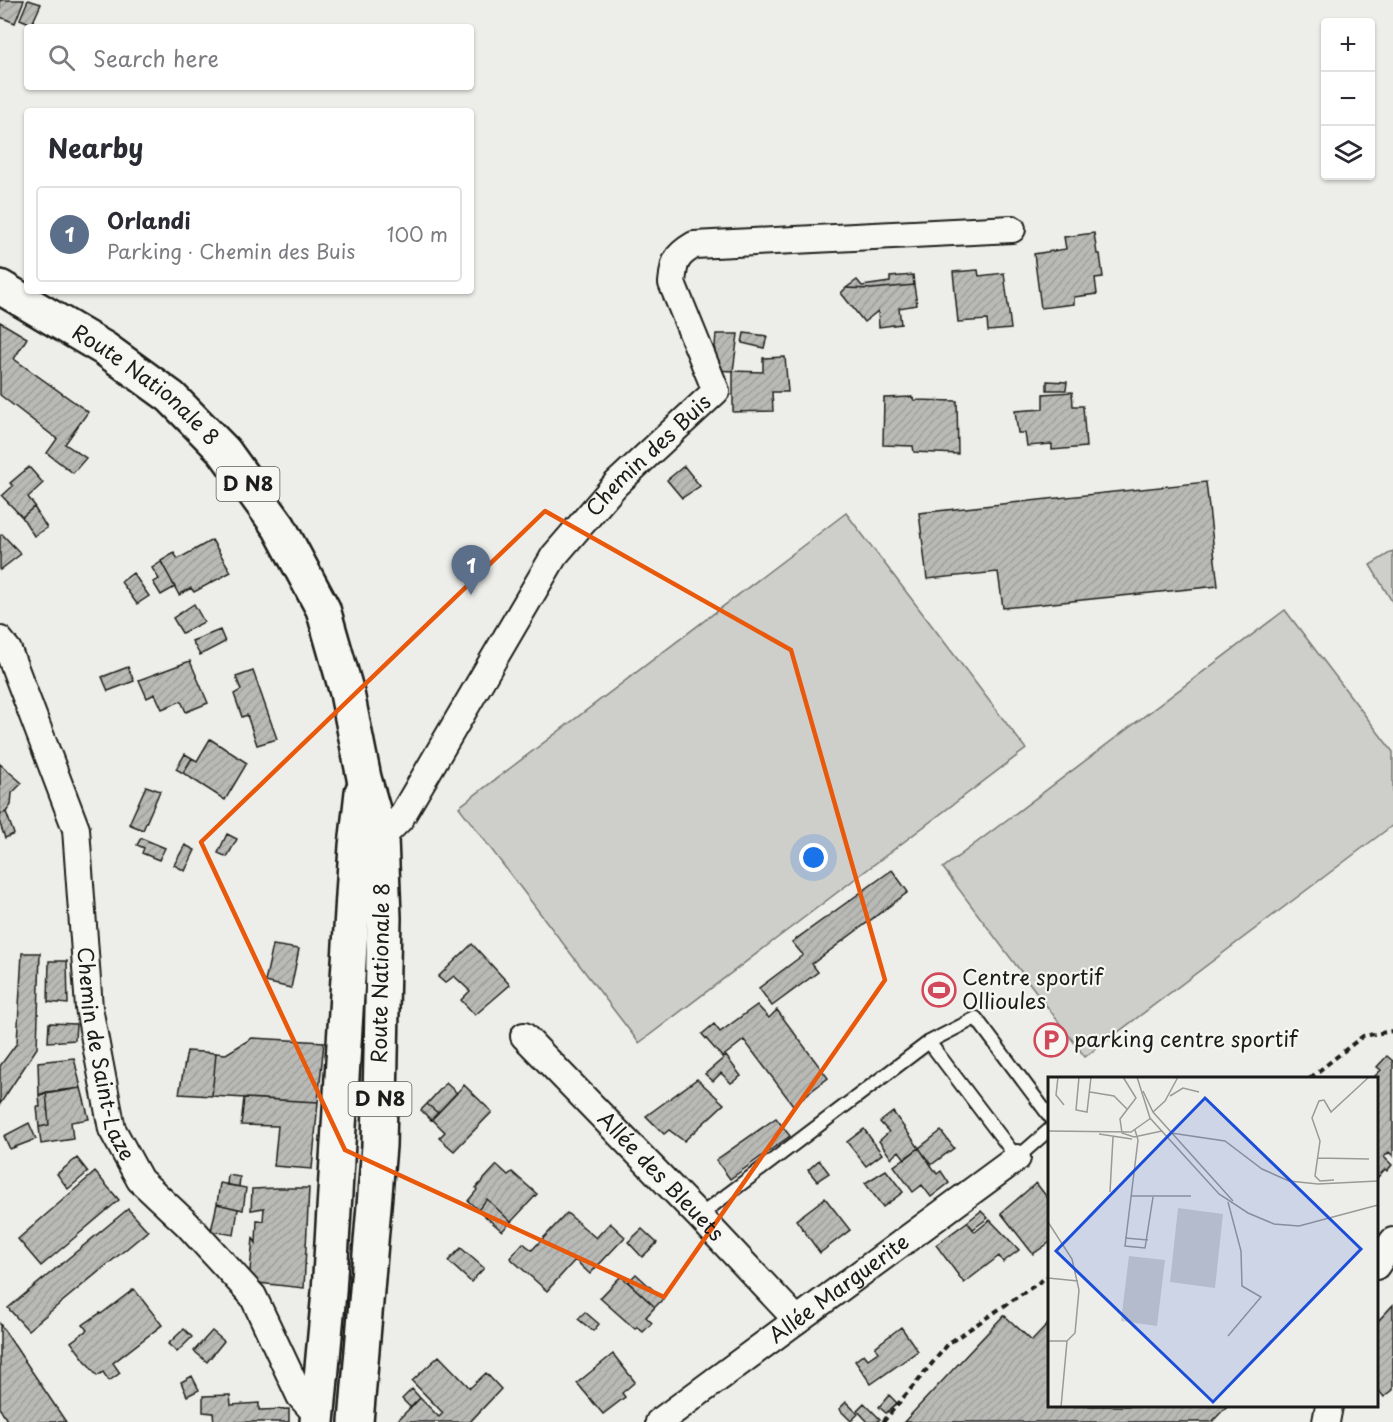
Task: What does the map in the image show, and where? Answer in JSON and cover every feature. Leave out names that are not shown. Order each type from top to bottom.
[{"type":"main road","name":"Route Nationale 8","points":[[0,287],[105,349],[171,397],[225,452],[279,527],[323,609],[348,693],[364,778],[381,838],[384,918],[379,1146],[356,1422]]},
{"type":"main road","name":"Route Nationale 8","points":[[317,1419],[329,1292],[356,846],[364,778]]},
{"type":"street","name":"Chemin des Buis","points":[[381,838],[400,819],[554,556],[616,484],[716,391],[672,283],[674,267],[680,254],[694,245],[1012,230]]},
{"type":"street","name":"Chemin de Saint-Laze","points":[[0,640],[8,650],[76,829],[89,1008],[112,1129],[140,1180],[187,1224],[253,1296],[300,1396],[317,1419]]},
{"type":"street","name":"Allée des Bleuets","points":[[524,1036],[699,1216],[796,1320]]},
{"type":"street","name":"Allée Marguerite","points":[[659,1422],[1017,1158]]},
{"type":"street","points":[[1378,1264],[1393,1241]]},
{"type":"street","points":[[1326,1422],[1329,1407]]},
{"type":"lane","points":[[699,1216],[929,1042],[976,1018],[1048,1114]]},
{"type":"lane","points":[[929,1042],[1017,1158],[1048,1131]]},
{"type":"path","points":[[1311,1077],[1363,1036],[1393,1031]]},
{"type":"path","points":[[883,1422],[950,1343],[1048,1276]]},
{"type":"highlighted area","points":[[545,511],[791,650],[885,980],[664,1297],[345,1150],[201,842]]},
{"type":"shaded area","points":[[846,513],[1026,749],[639,1043],[459,807]]},
{"type":"shaded area","points":[[1393,551],[1393,603],[1370,565]]},
{"type":"shaded area","points":[[1285,610],[1393,752],[1393,825],[1085,1057],[943,868]]},
{"type":"building","points":[[0,0],[24,0],[15,23],[0,17]]},
{"type":"building","points":[[28,0],[41,4],[32,24],[20,19]]},
{"type":"building","points":[[1094,233],[1103,277],[1095,278],[1097,294],[1074,297],[1074,304],[1041,308],[1034,254],[1066,249],[1064,237]]},
{"type":"building","points":[[978,270],[979,276],[1004,273],[1011,329],[988,331],[987,320],[958,322],[953,272]]},
{"type":"building","points":[[913,275],[914,285],[872,289],[846,288],[857,280],[862,286],[890,282],[890,277]]},
{"type":"building","points":[[914,285],[917,305],[899,308],[901,324],[879,327],[878,311],[864,322],[841,293],[846,288],[872,289]]},
{"type":"building","points":[[0,322],[27,338],[14,359],[88,412],[65,444],[86,458],[73,473],[47,453],[57,439],[0,395]]},
{"type":"building","points":[[744,333],[767,336],[764,348],[742,343]]},
{"type":"building","points":[[716,334],[738,334],[733,371],[713,370]]},
{"type":"building","points":[[785,357],[788,392],[772,392],[773,411],[733,412],[733,371],[763,372],[763,358]]},
{"type":"building","points":[[1047,381],[1067,382],[1066,390],[1047,390]]},
{"type":"building","points":[[1072,392],[1073,406],[1083,406],[1086,447],[1052,450],[1052,444],[1027,446],[1025,433],[1018,433],[1015,411],[1043,409],[1043,394]]},
{"type":"building","points":[[912,397],[914,400],[957,401],[958,454],[914,452],[913,446],[883,445],[884,398]]},
{"type":"building","points":[[684,466],[700,486],[682,498],[667,480]]},
{"type":"building","points":[[29,467],[43,483],[28,497],[35,506],[22,517],[2,496],[13,486],[10,483]]},
{"type":"building","points":[[1206,482],[1218,586],[1003,608],[998,572],[927,579],[919,513]]},
{"type":"building","points":[[34,507],[47,528],[34,536],[22,517]]},
{"type":"building","points":[[2,534],[21,554],[0,570],[0,536]]},
{"type":"building","points":[[212,540],[231,572],[194,592],[191,588],[179,595],[161,561],[174,553],[178,559]]},
{"type":"building","points":[[161,562],[175,587],[161,595],[153,582],[159,579],[152,568]]},
{"type":"building","points":[[133,573],[149,596],[137,604],[121,582]]},
{"type":"building","points":[[194,604],[204,622],[182,633],[173,618]]},
{"type":"building","points":[[220,630],[225,642],[200,655],[192,641]]},
{"type":"building","points":[[190,661],[208,703],[186,712],[181,701],[162,709],[155,694],[147,698],[139,680]]},
{"type":"building","points":[[128,667],[134,681],[108,691],[102,677]]},
{"type":"building","points":[[253,671],[277,739],[257,745],[247,715],[242,717],[234,694],[241,690],[236,677]]},
{"type":"building","points":[[210,739],[247,763],[225,800],[183,773],[192,758],[197,761]]},
{"type":"building","points":[[185,754],[192,758],[183,773],[176,769]]},
{"type":"building","points":[[0,764],[22,783],[12,793],[11,805],[6,812],[0,814]]},
{"type":"building","points":[[146,786],[160,791],[143,830],[129,824]]},
{"type":"building","points":[[6,812],[14,834],[5,838],[0,824],[0,814]]},
{"type":"building","points":[[227,834],[237,839],[227,857],[218,853]]},
{"type":"building","points":[[141,838],[165,848],[159,860],[142,853],[144,848],[137,845]]},
{"type":"building","points":[[185,845],[195,850],[185,871],[174,865]]},
{"type":"building","points":[[892,870],[908,892],[812,964],[818,972],[772,1006],[759,988],[803,955],[792,942]]},
{"type":"building","points":[[472,944],[510,985],[475,1015],[461,1000],[470,991],[454,976],[445,983],[438,977]]},
{"type":"building","points":[[273,945],[299,949],[291,988],[265,982]]},
{"type":"building","points":[[22,953],[40,953],[37,1048],[0,1104],[0,1066],[17,1043]]},
{"type":"building","points":[[49,961],[67,961],[68,1004],[48,1002]]},
{"type":"building","points":[[757,1005],[769,1018],[777,1010],[828,1078],[793,1105],[744,1040],[722,1057],[702,1034],[714,1024],[720,1032]]},
{"type":"building","points":[[49,1023],[76,1024],[75,1040],[48,1042]]},
{"type":"building","points":[[252,1038],[324,1042],[318,1102],[212,1096],[216,1053],[226,1054]]},
{"type":"building","points":[[187,1051],[216,1053],[212,1096],[179,1094]]},
{"type":"building","points":[[726,1056],[741,1076],[731,1083],[721,1073],[713,1081],[705,1074]]},
{"type":"building","points":[[1387,1056],[1393,1061],[1393,1156],[1389,1152],[1384,1157],[1392,1165],[1378,1177],[1378,1077],[1374,1077],[1381,1070],[1377,1067]]},
{"type":"building","points":[[74,1058],[81,1088],[39,1095],[38,1062]]},
{"type":"building","points":[[697,1079],[724,1104],[684,1141],[669,1130],[664,1134],[646,1116]]},
{"type":"building","points":[[446,1083],[457,1093],[438,1113],[427,1104]]},
{"type":"building","points":[[464,1085],[492,1112],[454,1151],[439,1138],[445,1132],[432,1119]]},
{"type":"building","points":[[81,1088],[89,1119],[71,1122],[73,1139],[41,1144],[39,1127],[49,1125],[46,1092]]},
{"type":"building","points":[[46,1092],[49,1125],[39,1127],[37,1107],[40,1107],[39,1095]]},
{"type":"building","points":[[244,1098],[318,1102],[312,1169],[274,1166],[278,1126],[241,1125]]},
{"type":"building","points":[[427,1104],[438,1113],[431,1120],[421,1110]]},
{"type":"building","points":[[893,1112],[919,1148],[905,1159],[899,1151],[891,1158],[879,1141],[889,1132],[880,1122]]},
{"type":"building","points":[[776,1118],[790,1136],[730,1179],[716,1160]]},
{"type":"building","points":[[29,1123],[36,1139],[10,1149],[4,1136]]},
{"type":"building","points":[[864,1129],[882,1154],[866,1166],[847,1142]]},
{"type":"building","points":[[941,1131],[954,1148],[931,1165],[919,1148]]},
{"type":"building","points":[[919,1148],[937,1174],[941,1171],[949,1183],[931,1197],[922,1185],[913,1192],[894,1166]]},
{"type":"building","points":[[77,1158],[88,1172],[68,1189],[57,1174]]},
{"type":"building","points":[[819,1160],[829,1173],[817,1181],[808,1170]]},
{"type":"building","points":[[497,1165],[508,1175],[512,1172],[537,1194],[511,1222],[487,1199],[478,1210],[468,1201],[477,1190],[476,1188]]},
{"type":"building","points":[[886,1170],[903,1192],[883,1207],[865,1183]]},
{"type":"building","points":[[95,1172],[119,1200],[41,1266],[18,1239]]},
{"type":"building","points":[[228,1175],[240,1177],[239,1187],[227,1185]]},
{"type":"building","points":[[220,1183],[246,1188],[243,1210],[217,1204]]},
{"type":"building","points":[[1036,1183],[1048,1198],[1048,1243],[1033,1254],[1001,1213]]},
{"type":"building","points":[[309,1188],[304,1288],[249,1282],[253,1238],[256,1243],[257,1220],[263,1221],[264,1208],[251,1210],[252,1189]]},
{"type":"building","points":[[825,1198],[850,1230],[820,1253],[796,1220]]},
{"type":"building","points":[[487,1199],[511,1222],[502,1231],[478,1210]]},
{"type":"building","points":[[217,1204],[238,1209],[234,1235],[211,1231]]},
{"type":"building","points":[[128,1209],[148,1231],[28,1330],[8,1308]]},
{"type":"building","points":[[981,1211],[988,1218],[973,1229],[967,1222]]},
{"type":"building","points":[[567,1213],[596,1238],[610,1223],[625,1237],[590,1274],[575,1260],[547,1291],[510,1258],[523,1243],[532,1250]]},
{"type":"building","points":[[990,1220],[1019,1250],[1003,1262],[999,1256],[964,1283],[936,1245],[967,1222],[975,1232]]},
{"type":"building","points":[[642,1229],[657,1243],[642,1257],[628,1242]]},
{"type":"building","points":[[461,1248],[484,1268],[471,1282],[448,1261]]},
{"type":"building","points":[[636,1274],[663,1299],[655,1307],[628,1282]]},
{"type":"building","points":[[621,1276],[655,1307],[646,1317],[652,1323],[643,1332],[637,1327],[635,1329],[600,1298]]},
{"type":"building","points":[[134,1289],[162,1325],[113,1363],[120,1373],[109,1381],[103,1372],[97,1376],[71,1342],[87,1330],[83,1325]]},
{"type":"building","points":[[1393,1305],[1393,1390],[1384,1397],[1378,1390],[1378,1321]]},
{"type":"building","points":[[585,1312],[599,1324],[593,1331],[578,1319]]},
{"type":"building","points":[[1004,1315],[1032,1341],[1048,1324],[1048,1407],[1226,1407],[1212,1422],[904,1422]]},
{"type":"building","points":[[0,1324],[66,1422],[8,1422],[0,1409]]},
{"type":"building","points":[[901,1327],[918,1351],[871,1384],[855,1361],[864,1354],[868,1359],[878,1352],[875,1347]]},
{"type":"building","points":[[184,1329],[192,1337],[177,1352],[168,1344]]},
{"type":"building","points":[[212,1331],[224,1341],[207,1362],[194,1351]]},
{"type":"building","points":[[613,1354],[635,1382],[622,1393],[625,1397],[603,1414],[577,1383]]},
{"type":"building","points":[[439,1356],[470,1388],[486,1373],[501,1389],[470,1422],[396,1422],[420,1398],[439,1417],[443,1413],[412,1381]]},
{"type":"building","points":[[192,1376],[199,1390],[187,1396],[181,1382]]},
{"type":"building","points":[[412,1389],[420,1398],[411,1408],[402,1399]]},
{"type":"building","points":[[230,1395],[231,1405],[259,1403],[259,1410],[289,1409],[289,1422],[214,1422],[213,1413],[203,1412],[203,1396]]},
{"type":"building","points":[[889,1395],[897,1403],[886,1413],[879,1407]]},
{"type":"building","points":[[846,1402],[858,1414],[851,1421],[839,1409]]},
{"type":"building","points":[[864,1403],[880,1419],[877,1422],[868,1422],[857,1410]]},
{"type":"place","name":"Orlandi","points":[[471,595]]},
{"type":"place","name":"Centre sportif Ollioules","points":[[939,990]]},
{"type":"place","name":"parking centre sportif","points":[[1051,1040]]}]
